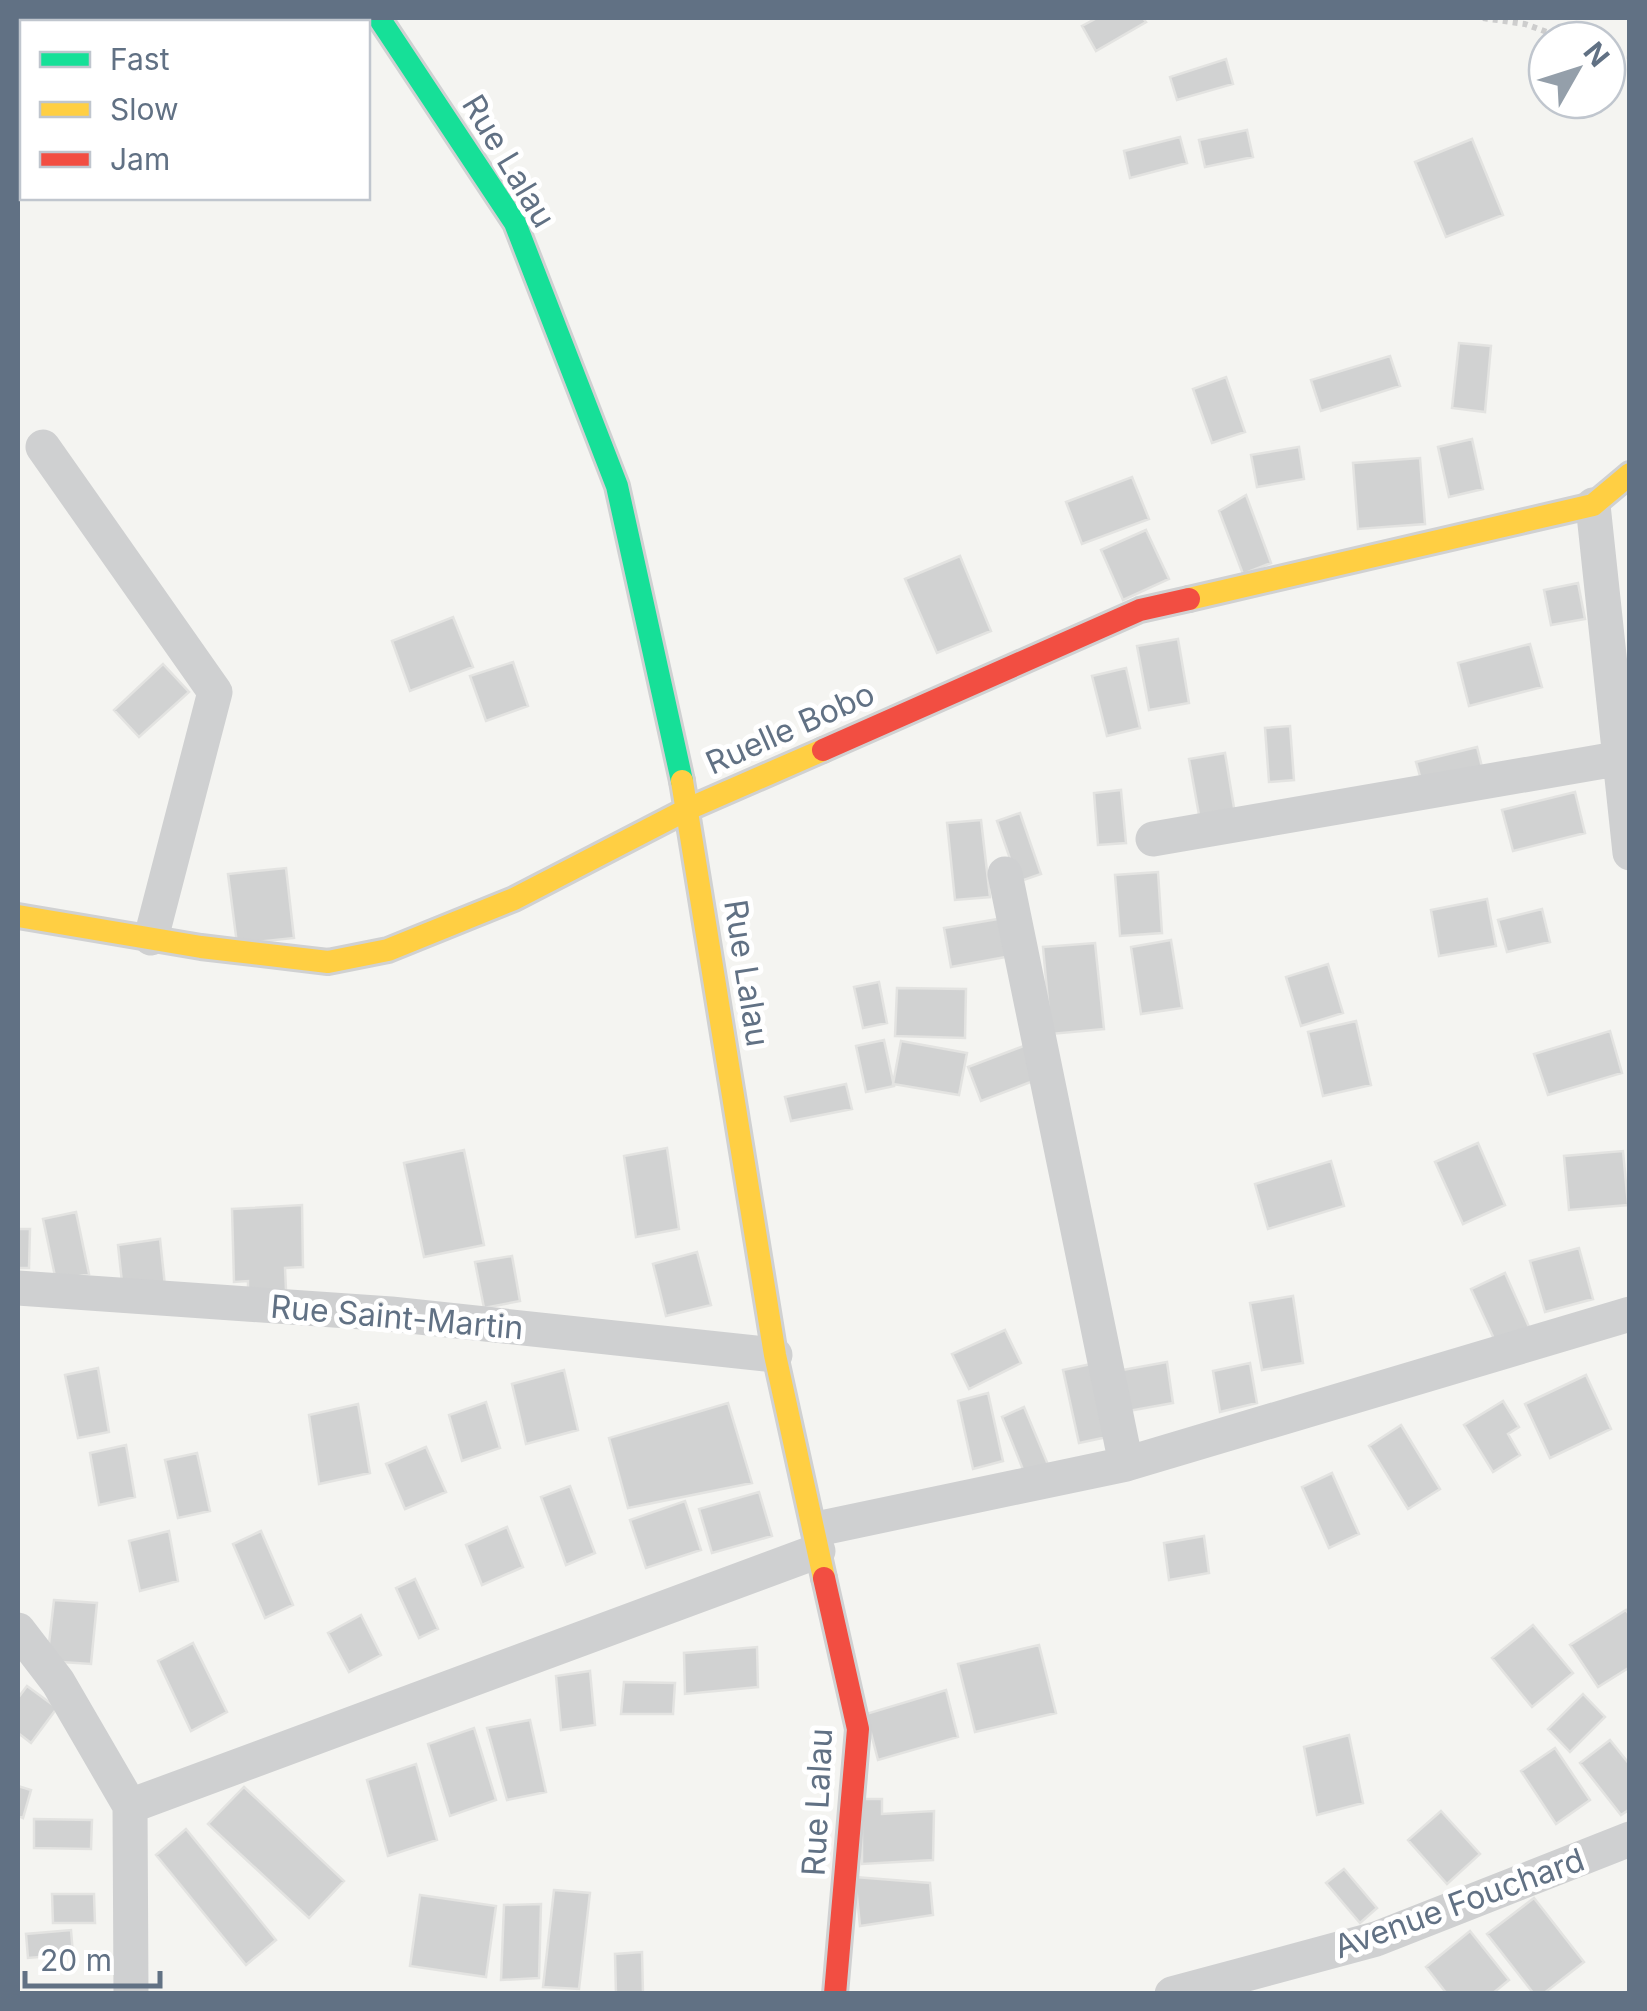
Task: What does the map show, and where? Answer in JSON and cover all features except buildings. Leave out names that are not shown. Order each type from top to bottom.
[{"type":"street","name":"Rue Lalau","points":[[379,18],[515,223],[618,486],[688,809],[775,1354],[858,1729],[835,1994]]},
{"type":"street","points":[[43,447],[215,692],[151,938]]},
{"type":"street","points":[[1630,474],[1594,505],[1616,759],[1630,853]]},
{"type":"street","name":"Ruelle Bobo","points":[[18,916],[328,962],[388,950],[514,899],[688,809],[1140,610],[1594,505]]},
{"type":"street","points":[[1154,839],[1616,759]]},
{"type":"street","points":[[1005,874],[1126,1464]]},
{"type":"street","name":"Rue Saint-Martin","points":[[18,1288],[391,1314],[775,1354]]},
{"type":"street","points":[[130,1806],[818,1540],[1126,1464],[1630,1314]]},
{"type":"street","points":[[18,1630],[58,1682],[130,1806],[131,1994]]},
{"type":"street","name":"Avenue Fouchard","points":[[1172,1994],[1376,1940],[1630,1839]]},
{"type":"path","points":[[1483,18],[1527,25]]},
{"type":"traffic: fast","points":[[379,18],[515,223],[617,486],[682,781]]},
{"type":"traffic: slow","points":[[1189,599],[1593,505],[1630,474]]},
{"type":"traffic: slow","points":[[18,916],[201,947],[328,962],[388,950],[514,899],[688,809],[823,750]]},
{"type":"traffic: slow","points":[[682,781],[775,1355],[824,1578]]},
{"type":"traffic: jam","points":[[823,750],[1140,610],[1189,599]]},
{"type":"traffic: jam","points":[[824,1578],[858,1729],[835,1994]]}]
